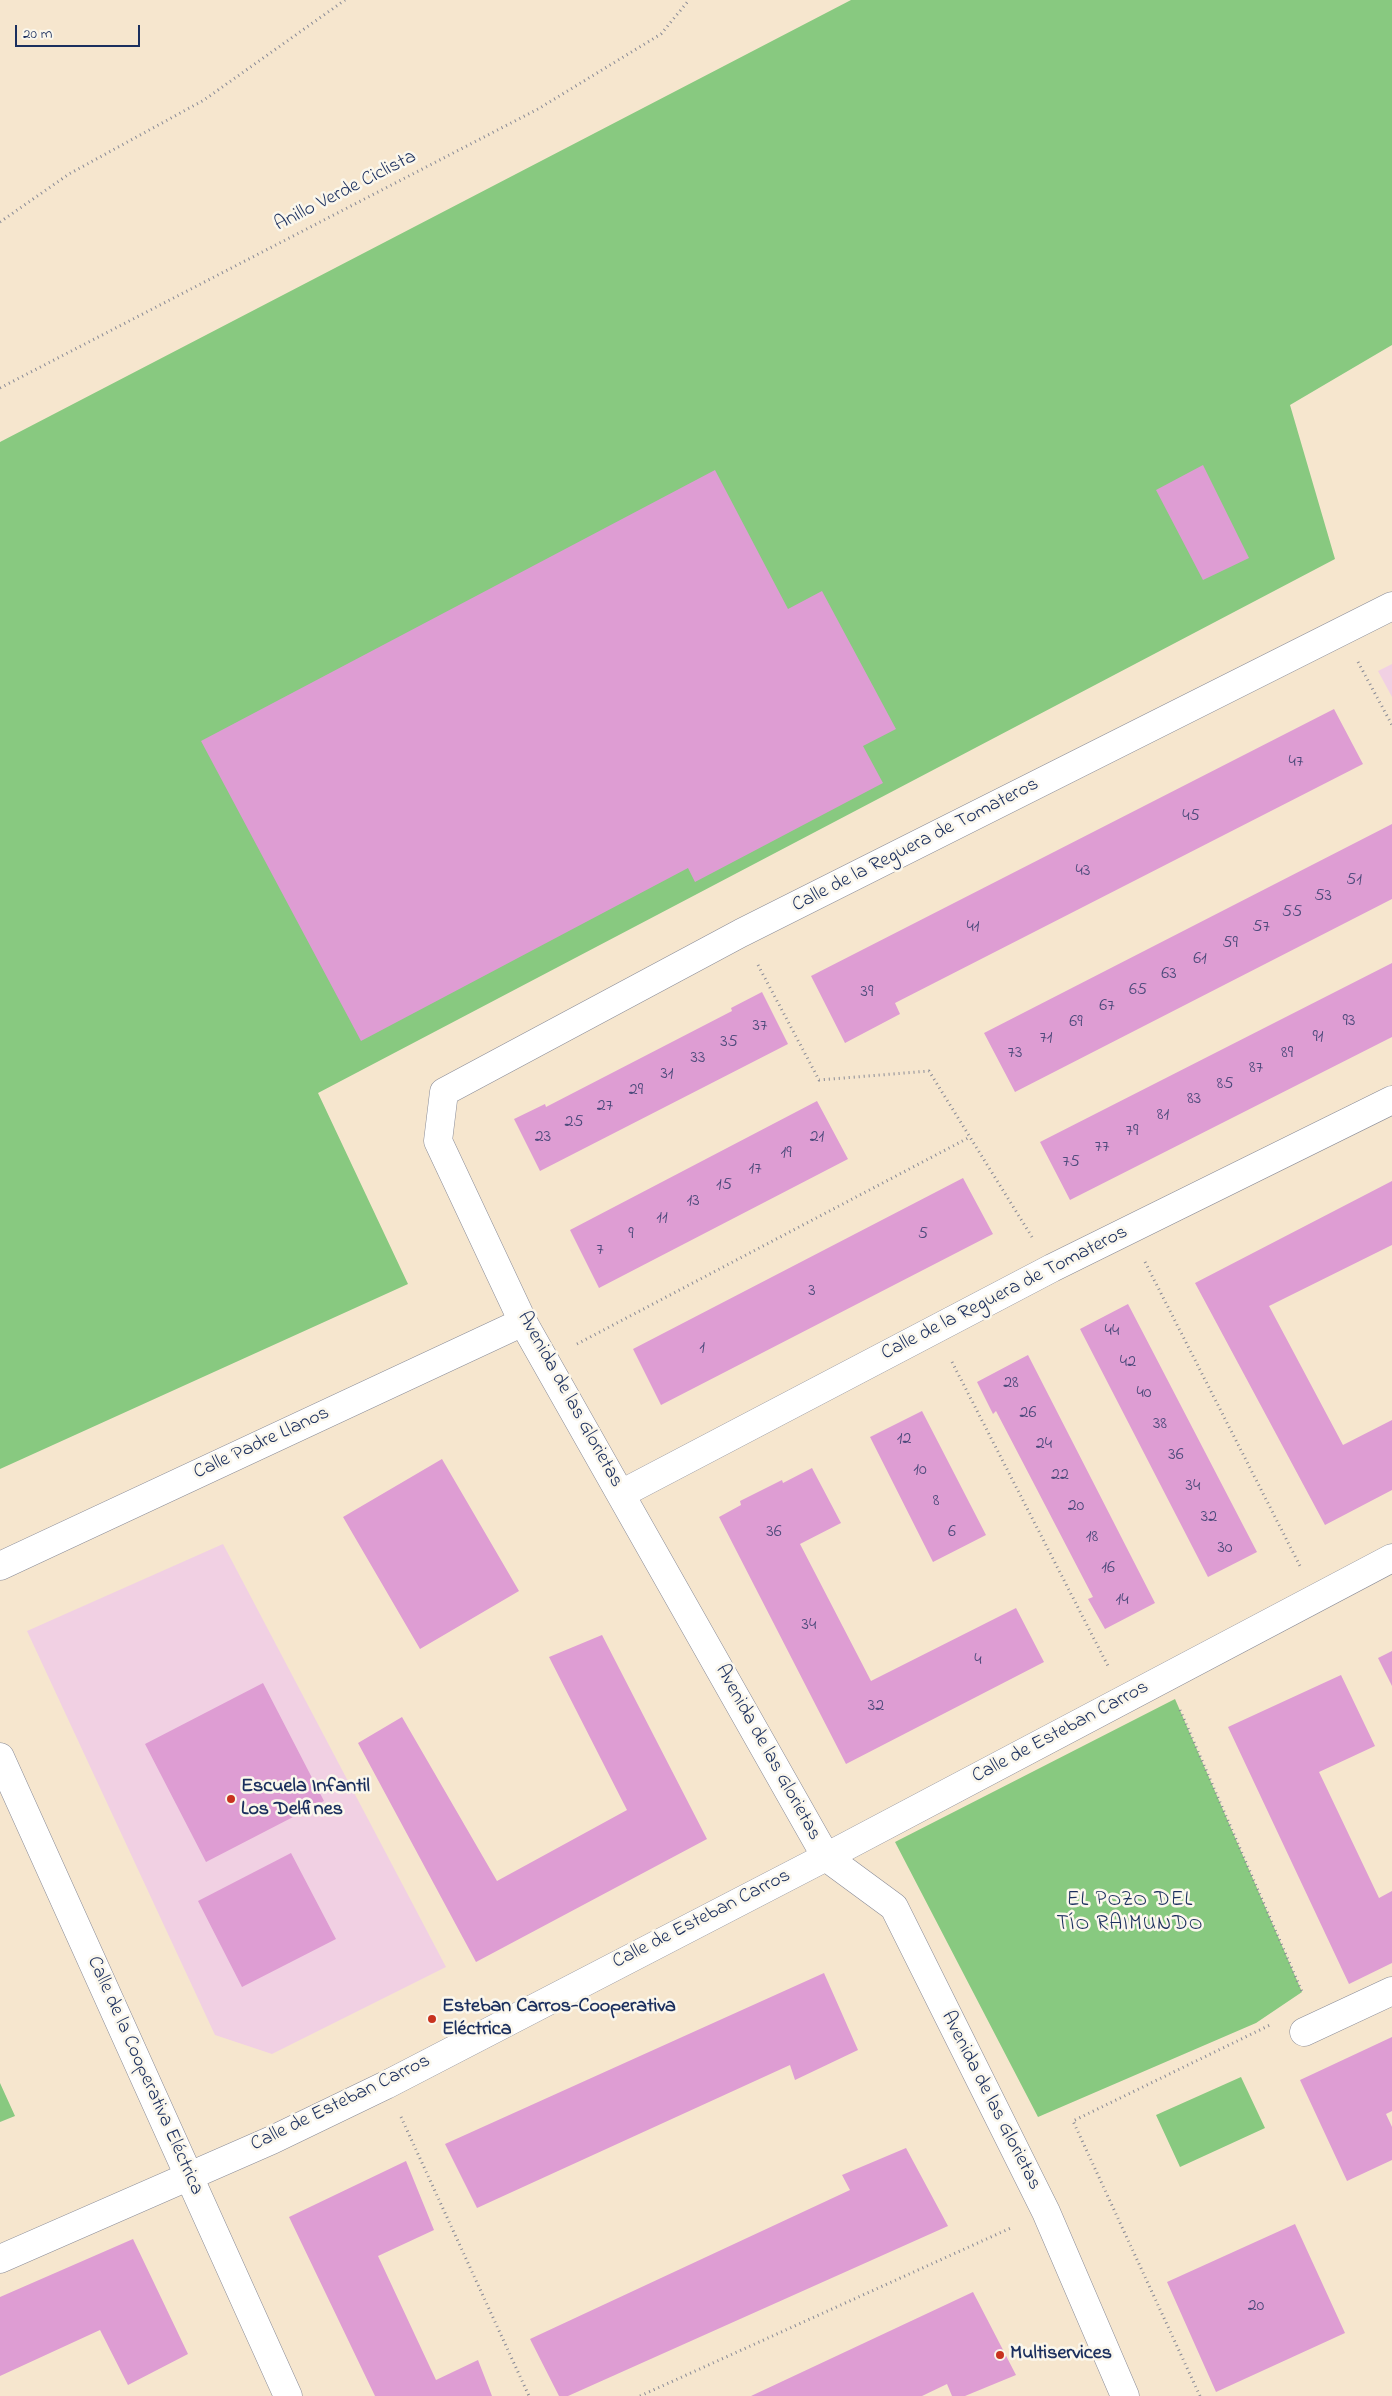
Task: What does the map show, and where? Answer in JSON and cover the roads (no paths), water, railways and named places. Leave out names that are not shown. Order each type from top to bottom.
[{"type":"street","name":"Calle de la Reguera de Tomateros","points":[[444,1092],[741,933],[1392,606]]},
{"type":"street","name":"Avenida de las Glorietas","points":[[444,1092],[438,1141],[523,1322],[826,1857],[894,1907],[1046,2212],[1125,2396]]},
{"type":"street","name":"Calle de la Reguera de Tomateros","points":[[621,1494],[1052,1268],[1392,1100]]},
{"type":"street","name":"Calle Padre Llanos","points":[[0,1566],[523,1322]]},
{"type":"street","name":"Calle de Esteban Carros","points":[[0,2259],[188,2175],[272,2140],[386,2085],[826,1857],[1392,1558]]},
{"type":"street","name":"Calle de la Cooperativa Eléctrica","points":[[0,1757],[288,2396]]},
{"type":"street","points":[[1310,2029],[1392,1991]]},
{"type":"place","name":"Escuela Infantil Los Delfines","points":[[231,1799]]},
{"type":"place","name":"Esteban Carros-Cooperativa Eléctrica","points":[[432,2019]]},
{"type":"place","name":"Multiservices","points":[[1000,2355]]},
{"type":"district","name":"EL POZO DEL TÍO RAIMUNDO","points":[[1130,1914]]}]
